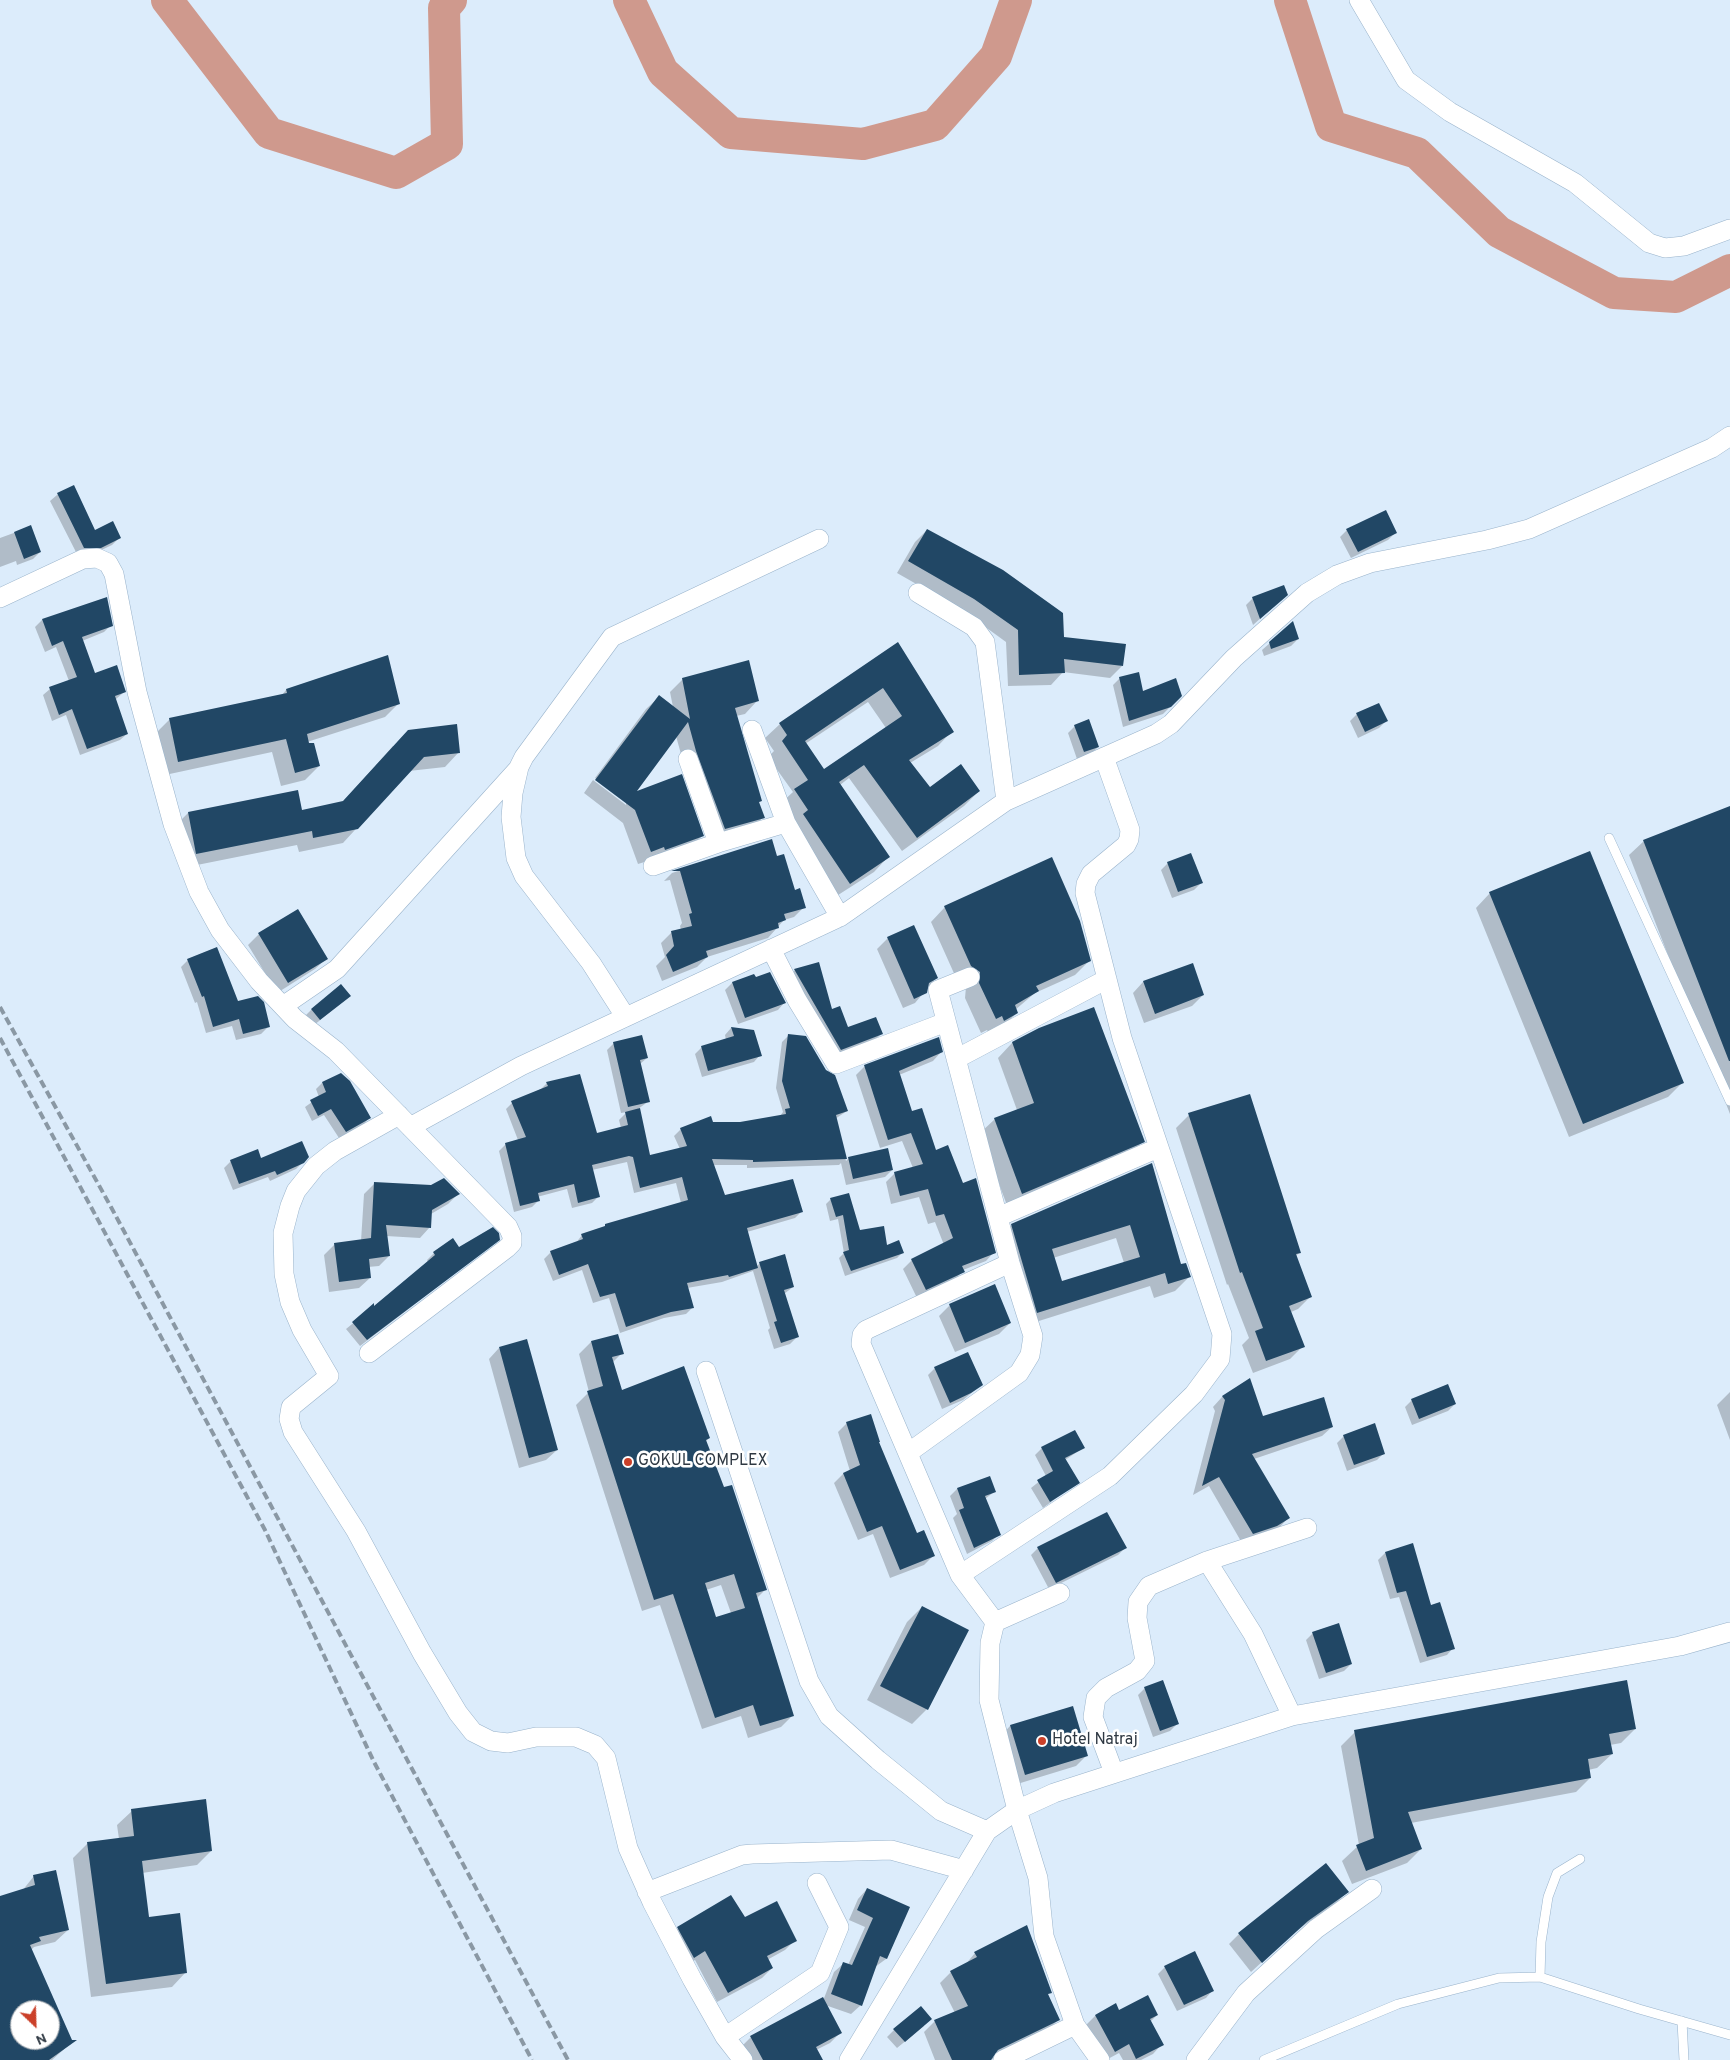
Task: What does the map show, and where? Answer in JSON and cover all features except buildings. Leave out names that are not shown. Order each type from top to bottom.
[{"type":"street","points":[[1360,0],[1406,80],[1450,112],[1575,183],[1649,243],[1665,248],[1684,246],[1730,229]]},
{"type":"street","points":[[743,2060],[725,2037],[692,1979],[647,1892],[628,1848],[606,1758],[595,1745],[576,1737],[536,1737],[508,1742],[491,1741],[473,1732],[447,1696],[356,1531],[292,1432],[289,1419],[290,1407],[329,1376],[302,1330],[290,1302],[284,1274],[283,1233],[296,1191],[316,1166],[334,1151],[405,1121],[625,1016],[840,917],[1006,801],[1156,734],[1171,724],[1234,658],[1307,594],[1337,575],[1370,563],[1487,540],[1529,529],[1712,448],[1730,436]]},
{"type":"street","points":[[625,1016],[591,962],[524,876],[516,858],[511,817],[513,793],[519,767],[524,757],[612,637],[819,540]]},
{"type":"street","points":[[0,598],[83,559],[96,558],[108,563],[114,574],[137,692],[172,824],[199,892],[220,930],[259,981],[283,1006],[336,1051],[508,1227],[512,1236],[512,1243],[369,1353]]},
{"type":"street","points":[[918,593],[974,627],[985,642],[1006,801]]},
{"type":"street","points":[[752,730],[786,823],[840,917]]},
{"type":"street","points":[[960,1575],[1110,1476],[1194,1394],[1220,1359],[1222,1334],[1122,1038],[1085,893],[1086,884],[1091,874],[1126,845],[1129,839],[1130,830],[1104,757]]},
{"type":"street","points":[[688,759],[718,843]]},
{"type":"street","points":[[283,1006],[337,969],[519,767]]},
{"type":"street","points":[[653,866],[718,843],[786,823]]},
{"type":"street","points":[[771,949],[797,1000],[836,1064],[946,1022]]},
{"type":"street","points":[[908,1454],[1019,1372],[1030,1355],[1033,1336],[1010,1263],[938,990],[970,977]]},
{"type":"street","points":[[956,1059],[1107,979]]},
{"type":"street","points":[[998,1216],[1158,1148]]},
{"type":"street","points":[[995,1622],[960,1575],[861,1344],[862,1335],[866,1330],[1010,1263]]},
{"type":"street","points":[[706,1371],[809,1682],[829,1716],[878,1760],[941,1811],[987,1831]]},
{"type":"street","points":[[1114,1773],[1093,1717],[1096,1698],[1106,1688],[1137,1671],[1145,1661],[1137,1618],[1138,1602],[1149,1586],[1207,1561],[1307,1528]]},
{"type":"street","points":[[1207,1561],[1253,1634],[1292,1716]]},
{"type":"street","points":[[995,1622],[1060,1593]]},
{"type":"street","points":[[995,1622],[990,1643],[989,1700],[1017,1810],[1038,1878],[1044,1936],[1075,2025],[1100,2060]]},
{"type":"street","points":[[849,2060],[987,1831],[1017,1810],[1054,1792],[1292,1716],[1680,1646],[1730,1632]]},
{"type":"street","points":[[647,1892],[742,1856],[752,1854],[891,1850],[964,1870]]},
{"type":"street","points":[[725,2037],[820,1974],[839,1927],[817,1883]]},
{"type":"street","points":[[1196,2060],[1246,1993],[1316,1929],[1372,1889]]},
{"type":"street","points":[[1003,2060],[1075,2025]]},
{"type":"lane","points":[[1609,838],[1730,1101]]},
{"type":"lane","points":[[1540,1977],[1541,1942],[1548,1897],[1557,1873],[1580,1859]]},
{"type":"lane","points":[[1264,2060],[1398,2004],[1498,1978],[1540,1977],[1682,2022],[1730,2035]]},
{"type":"lane","points":[[1682,2022],[1684,2060]]},
{"type":"waterway","points":[[167,0],[269,133],[396,173],[447,144],[444,8],[451,0]]},
{"type":"waterway","points":[[629,0],[663,72],[731,133],[863,144],[935,125],[996,56],[1016,0]]},
{"type":"waterway","points":[[1290,0],[1331,126],[1417,153],[1499,232],[1614,293],[1676,297],[1730,270]]},
{"type":"railway","points":[[0,1007],[111,1207],[568,2060]]},
{"type":"railway","points":[[0,1038],[265,1530],[374,1762],[532,2060]]},
{"type":"place","name":"GOKUL COMPLEX","points":[[628,1462]]},
{"type":"place","name":"Hotel Natraj","points":[[1042,1741]]}]
